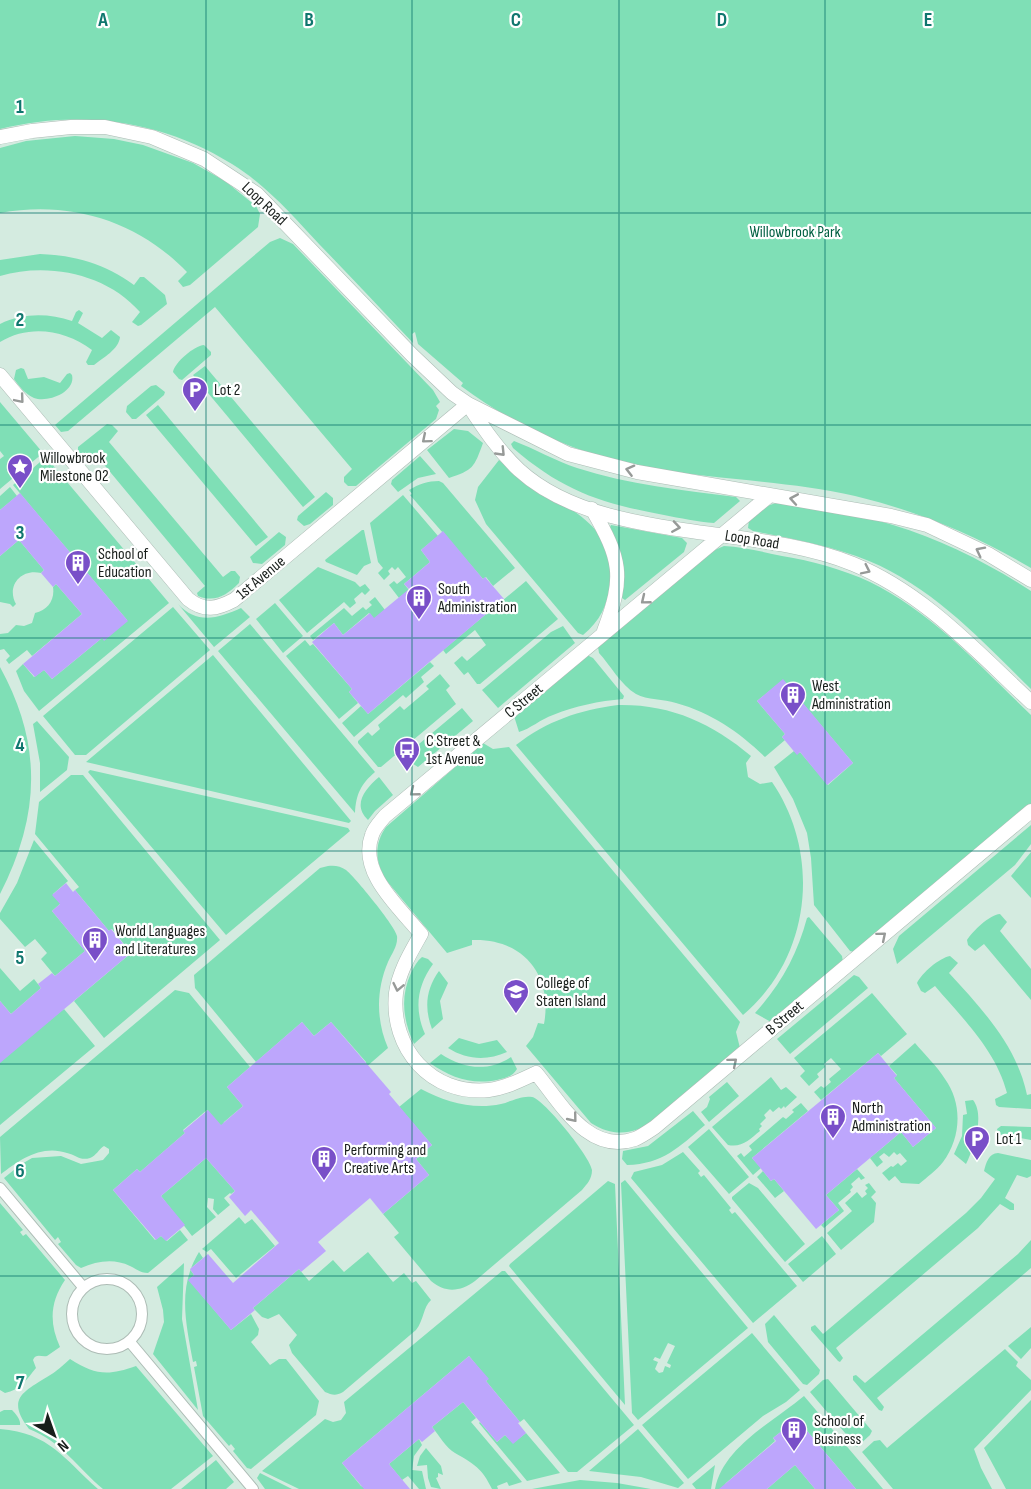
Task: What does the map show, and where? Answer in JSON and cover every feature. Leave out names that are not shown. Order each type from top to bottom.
[{"type":"street","name":"Loop Road","points":[[0,137],[71,127],[105,127],[152,137],[204,159],[256,194],[452,393],[468,404],[568,454],[637,472],[891,516],[927,525],[1031,579]]},
{"type":"street","name":"1st Avenue","points":[[0,375],[188,599],[206,609],[217,608],[234,600],[468,404]]},
{"type":"street","name":"Loop Road","points":[[468,404],[494,443],[520,471],[570,501],[632,520],[816,551],[853,564],[893,583],[957,632],[1031,702]]},
{"type":"street","name":"C Street","points":[[536,1073],[516,1083],[490,1090],[467,1090],[449,1085],[431,1076],[407,1051],[395,1017],[396,991],[404,964],[421,934],[373,875],[368,847],[372,833],[385,816],[770,495]]},
{"type":"street","points":[[592,509],[610,540],[615,555],[617,575],[616,595],[603,634]]},
{"type":"street","name":"B Street","points":[[536,1073],[582,1129],[598,1139],[614,1142],[635,1139],[656,1127],[1031,811]]},
{"type":"street","points":[[0,1188],[83,1287]]},
{"type":"street","points":[[102,1278],[125,1283],[134,1290],[140,1300],[141,1323],[129,1341],[117,1348],[94,1347],[76,1332],[72,1321],[72,1309],[75,1298],[83,1287],[102,1278]]},
{"type":"street","points":[[129,1341],[253,1489]]},
{"type":"shaded area","name":"College of Staten Island","points":[[0,106],[133,110],[830,468],[1031,541],[1031,1489],[0,1489]]},
{"type":"green space","name":"Willowbrook Park","points":[[0,0],[1031,0],[1031,568],[946,525],[878,502],[829,491],[643,467],[570,446],[524,426],[461,386],[463,383],[418,344],[415,332],[412,334],[413,343],[278,201],[232,164],[177,137],[119,122],[60,120],[0,129]]},
{"type":"green space","points":[[75,136],[114,139],[143,145],[193,163],[225,181],[256,206],[260,214],[258,227],[190,285],[183,287],[178,281],[187,272],[168,254],[125,227],[77,213],[52,210],[0,213],[0,148],[26,141]]},
{"type":"green space","points":[[280,238],[293,244],[433,390],[440,402],[436,406],[439,410],[436,419],[356,486],[348,486],[344,482],[344,477],[352,469],[215,307],[68,431],[61,432],[55,425],[270,242]]},
{"type":"green space","points":[[40,254],[65,256],[89,262],[112,271],[134,285],[140,277],[144,277],[165,295],[167,304],[138,326],[132,322],[140,312],[110,288],[93,280],[75,274],[37,270],[0,276],[0,260]]},
{"type":"green space","points":[[79,310],[83,313],[78,323],[102,338],[111,330],[120,337],[114,349],[94,365],[88,365],[86,362],[92,350],[82,343],[59,334],[35,331],[11,336],[0,342],[0,324],[9,320],[36,315],[72,321]]},
{"type":"green space","points":[[204,345],[211,355],[182,380],[179,379],[173,372],[174,368],[190,351]]},
{"type":"green space","points":[[205,366],[315,497],[303,507],[193,375]]},
{"type":"green space","points":[[24,369],[28,379],[44,377],[60,383],[70,373],[72,381],[60,395],[46,399],[34,398],[25,392],[14,379],[16,370]]},
{"type":"green space","points":[[156,385],[165,392],[164,395],[136,419],[132,419],[126,412],[127,406],[151,386]]},
{"type":"green space","points":[[0,402],[43,453],[0,489],[0,459],[4,456],[0,451]]},
{"type":"green space","points":[[158,405],[268,537],[256,546],[146,415]]},
{"type":"green space","points":[[107,424],[112,425],[118,431],[109,442],[223,577],[235,571],[240,577],[239,583],[230,591],[220,597],[210,599],[198,596],[197,593],[205,586],[106,467],[94,454],[84,461],[78,456],[78,447]]},
{"type":"green space","points":[[454,429],[468,431],[483,443],[472,467],[449,478],[427,450]]},
{"type":"green space","points":[[514,441],[569,465],[597,474],[656,486],[736,497],[740,501],[714,523],[620,506],[583,493],[549,475],[513,448],[511,444]]},
{"type":"green space","points":[[420,456],[436,474],[418,478],[398,492],[391,484],[392,480]]},
{"type":"green space","points":[[46,457],[169,603],[39,711],[24,691],[16,671],[23,664],[34,677],[44,670],[52,679],[127,620],[13,485]]},
{"type":"green space","points":[[499,460],[524,481],[585,520],[606,546],[610,563],[607,598],[602,612],[583,635],[578,633],[486,524],[475,500],[478,487]]},
{"type":"green space","points":[[439,481],[515,568],[493,586],[486,577],[483,579],[410,495],[412,494],[409,490],[416,486]]},
{"type":"green space","points":[[10,487],[17,496],[0,510],[0,496]]},
{"type":"green space","points":[[326,492],[333,498],[333,505],[310,524],[304,526],[297,520],[298,516]]},
{"type":"green space","points":[[403,495],[438,536],[421,550],[430,562],[404,584],[409,590],[399,598],[389,585],[394,581],[397,584],[406,577],[398,567],[395,570],[392,567],[388,571],[390,574],[384,580],[378,573],[383,568],[378,562],[370,523]]},
{"type":"green space","points":[[779,502],[851,514],[911,531],[964,553],[1031,591],[1031,689],[956,617],[893,572],[841,551],[748,528],[749,520],[767,506]]},
{"type":"green space","points":[[611,525],[682,538],[687,543],[684,552],[625,600],[622,598],[623,584],[609,529]]},
{"type":"green space","points":[[364,530],[371,563],[364,566],[357,575],[326,562],[325,560]]},
{"type":"green space","points":[[279,532],[286,537],[285,545],[262,564],[253,563],[250,557]]},
{"type":"green space","points":[[19,540],[44,570],[41,573],[27,573],[17,580],[13,591],[16,604],[13,607],[0,602],[0,556]]},
{"type":"green space","points":[[724,546],[816,563],[870,582],[915,609],[935,625],[975,660],[1031,715],[1031,804],[854,952],[850,951],[814,905],[807,833],[793,799],[774,767],[794,751],[797,754],[800,752],[828,785],[853,763],[783,680],[757,701],[785,734],[782,737],[785,740],[765,757],[745,739],[701,712],[676,703],[636,694],[599,653],[598,647],[710,552]]},
{"type":"green space","points":[[318,567],[355,582],[360,587],[365,584],[370,590],[365,595],[362,592],[354,599],[356,603],[350,608],[344,602],[307,633],[279,600]]},
{"type":"green space","points":[[526,581],[558,619],[480,684],[477,684],[468,672],[464,675],[454,663],[462,656],[467,661],[486,645],[475,630],[446,654],[443,650]]},
{"type":"green space","points":[[56,584],[82,614],[32,656],[27,650],[9,664],[6,660],[10,656],[4,649],[0,650],[0,634],[8,633],[16,625],[24,626],[32,623],[35,613],[44,610],[50,604],[53,587]]},
{"type":"green space","points":[[375,597],[385,610],[374,619],[369,613],[343,635],[334,623],[313,640],[310,636],[344,608],[352,616],[363,607],[366,610],[372,605],[369,602]]},
{"type":"green space","points":[[275,603],[303,636],[283,653],[256,619]]},
{"type":"green space","points":[[178,604],[185,611],[200,617],[216,617],[241,608],[250,617],[214,647]]},
{"type":"green space","points":[[173,607],[210,650],[86,755],[75,755],[43,716]]},
{"type":"green space","points":[[250,624],[375,772],[360,790],[355,813],[218,651]]},
{"type":"green space","points":[[563,626],[575,643],[498,708],[482,690],[551,632]]},
{"type":"green space","points":[[305,640],[310,646],[313,644],[352,689],[349,692],[358,703],[339,719],[286,656]]},
{"type":"green space","points":[[213,655],[351,821],[349,823],[86,762]]},
{"type":"green space","points":[[587,655],[593,658],[624,696],[623,699],[570,709],[519,732],[514,716]]},
{"type":"green space","points":[[430,662],[434,666],[421,677],[424,682],[406,698],[403,695],[354,737],[342,723],[361,706],[368,714]]},
{"type":"green space","points":[[0,667],[24,724],[31,780],[29,808],[23,837],[0,894]]},
{"type":"green space","points":[[440,674],[450,686],[446,690],[456,704],[381,767],[378,767],[358,741],[368,732],[372,736],[380,729],[378,725],[400,706],[404,710],[429,689],[426,686]]},
{"type":"green space","points":[[618,705],[673,712],[721,734],[751,756],[746,763],[748,777],[760,784],[772,782],[788,811],[798,841],[803,873],[802,905],[795,935],[783,965],[766,992],[743,1015],[516,745],[540,729],[564,718]]},
{"type":"green space","points":[[462,708],[473,721],[418,767],[410,762],[407,754]]},
{"type":"green space","points":[[37,721],[69,757],[67,770],[40,792],[40,763],[33,724]]},
{"type":"green space","points":[[483,743],[493,749],[509,747],[740,1022],[736,1032],[740,1048],[646,1126],[623,1133],[607,1131],[591,1123],[526,1046],[533,1037],[538,1023],[544,1024],[546,1006],[539,975],[520,953],[506,945],[472,940],[472,945],[447,953],[382,873],[377,853],[379,840],[386,827]]},
{"type":"green space","points":[[90,770],[348,828],[350,831],[226,935],[88,772]]},
{"type":"green space","points":[[71,775],[83,775],[220,940],[104,1038],[74,1001],[131,953],[112,929],[109,931],[75,890],[79,887],[35,834],[39,802]]},
{"type":"green space","points":[[379,777],[393,795],[368,820],[361,809],[362,797]]},
{"type":"green space","points":[[1031,825],[1031,844],[1015,865],[897,964],[893,949],[899,936]]},
{"type":"green space","points":[[34,840],[68,881],[53,894],[61,903],[52,911],[85,951],[55,976],[41,959],[47,953],[35,939],[25,947],[0,919],[0,913],[17,883]]},
{"type":"green space","points":[[1031,852],[1031,898],[1011,876]]},
{"type":"green space","points":[[340,867],[350,874],[383,913],[397,936],[396,946],[381,983],[379,1005],[381,1027],[388,1048],[365,1068],[366,1062],[331,1022],[314,1036],[302,1022],[256,1062],[195,988],[194,975],[320,868]]},
{"type":"green space","points":[[1000,914],[1007,922],[1000,931],[1031,969],[1031,1000],[984,944],[975,951],[968,945],[967,940],[977,928],[986,920]]},
{"type":"green space","points":[[809,917],[842,956],[843,962],[771,1022],[755,1013],[787,969]]},
{"type":"green space","points":[[950,956],[958,963],[949,973],[974,1000],[1007,1044],[1022,1077],[1027,1095],[1031,1094],[1031,1109],[996,1105],[995,1099],[1007,1093],[1002,1077],[987,1049],[935,986],[925,993],[921,991],[917,983],[923,975],[931,966]]},
{"type":"green space","points":[[422,957],[433,964],[423,981],[419,998],[419,1016],[425,1034],[414,1044],[407,1026],[404,1000],[411,973]]},
{"type":"green space","points":[[0,968],[20,991],[34,979],[41,988],[11,1014],[0,1001]]},
{"type":"green space","points":[[439,971],[448,983],[440,1001],[443,1019],[432,1029],[427,1006],[431,985]]},
{"type":"green space","points":[[854,975],[859,977],[868,988],[790,1054],[777,1039]]},
{"type":"green space","points":[[175,990],[189,993],[250,1067],[227,1087],[243,1106],[224,1122],[222,1127],[207,1110],[183,1130],[185,1133],[140,1172],[137,1169],[113,1190],[155,1240],[161,1236],[167,1241],[180,1230],[188,1240],[148,1273],[112,1261],[99,1262],[81,1268],[58,1244],[61,1242],[58,1237],[55,1240],[4,1178],[32,1158],[61,1156],[81,1164],[103,1160],[109,1153],[109,1149],[104,1146],[94,1156],[87,1159],[58,1151],[40,1152],[23,1159],[1,1174],[0,1137]]},
{"type":"green space","points":[[872,993],[907,1034],[881,1056],[878,1053],[821,1100],[814,1092],[821,1086],[824,1088],[831,1082],[829,1079],[841,1069],[831,1058],[817,1074],[819,1077],[809,1086],[800,1076],[805,1071],[794,1058]]},
{"type":"green space","points":[[64,1009],[95,1046],[0,1125],[0,1054]]},
{"type":"green space","points":[[459,1038],[479,1044],[497,1040],[507,1052],[485,1058],[462,1055],[448,1048]]},
{"type":"green space","points":[[915,1043],[951,1089],[958,1121],[949,1153],[943,1162],[919,1184],[901,1183],[895,1176],[889,1181],[882,1173],[891,1166],[898,1163],[901,1166],[907,1161],[900,1153],[897,1155],[894,1152],[889,1157],[884,1153],[879,1157],[883,1162],[877,1167],[870,1158],[901,1132],[913,1147],[936,1128],[894,1078],[897,1075],[889,1066]]},
{"type":"green space","points":[[441,1054],[458,1063],[476,1067],[494,1065],[511,1057],[517,1069],[511,1075],[500,1079],[470,1081],[446,1073],[430,1063]]},
{"type":"green space","points":[[771,1077],[781,1090],[786,1087],[797,1097],[785,1108],[784,1106],[781,1109],[779,1107],[773,1112],[770,1109],[764,1115],[766,1118],[760,1124],[762,1126],[760,1131],[749,1140],[738,1145],[728,1145],[712,1127]]},
{"type":"green space","points":[[727,1082],[739,1096],[709,1122],[701,1112],[707,1107],[709,1097]]},
{"type":"green space","points":[[421,1089],[449,1101],[480,1106],[491,1106],[532,1097],[538,1100],[566,1130],[584,1154],[592,1170],[590,1179],[582,1190],[475,1281],[453,1290],[442,1288],[431,1281],[394,1237],[399,1233],[383,1214],[429,1175],[416,1159],[432,1145],[399,1107]]},
{"type":"green space","points":[[973,1100],[978,1114],[978,1123],[975,1141],[966,1164],[954,1154],[962,1136],[963,1115],[967,1114],[965,1101]]},
{"type":"green space","points":[[801,1103],[808,1111],[752,1158],[761,1168],[753,1175],[737,1156],[741,1153],[744,1157],[752,1150],[749,1146],[783,1117],[786,1119]]},
{"type":"green space","points":[[693,1111],[705,1125],[670,1153],[640,1164],[627,1165],[622,1159],[623,1151],[648,1146]]},
{"type":"green space","points":[[1001,1126],[1031,1127],[1031,1140],[998,1134],[997,1129]]},
{"type":"green space","points":[[709,1129],[749,1177],[729,1194],[688,1147]]},
{"type":"green space","points":[[683,1152],[700,1171],[698,1173],[701,1177],[704,1175],[731,1208],[729,1210],[732,1214],[735,1212],[797,1286],[753,1323],[631,1178],[634,1172],[662,1165]]},
{"type":"green space","points":[[998,1153],[1031,1160],[1031,1176],[1027,1178],[1017,1175],[1005,1198],[1014,1204],[1014,1210],[1000,1204],[978,1228],[836,1348],[843,1358],[840,1362],[838,1361],[811,1330],[811,1327],[815,1325],[823,1334],[966,1213],[995,1179],[984,1171],[990,1157]]},
{"type":"green space","points":[[206,1158],[235,1191],[224,1198],[230,1205],[218,1215],[213,1209],[214,1199],[208,1198],[207,1207],[216,1217],[192,1236],[161,1196]]},
{"type":"green space","points":[[857,1169],[865,1178],[861,1180],[859,1177],[851,1184],[853,1187],[851,1192],[838,1203],[844,1211],[824,1228],[821,1225],[839,1210],[826,1195]]},
{"type":"green space","points":[[763,1171],[784,1191],[775,1198],[757,1177]]},
{"type":"green space","points":[[625,1180],[748,1328],[638,1420],[632,1413],[621,1183]],"holes":[[[668,1343],[675,1346],[667,1363],[671,1365],[670,1368],[665,1366],[663,1372],[659,1373],[655,1369],[658,1362],[653,1360],[655,1357],[660,1359]]]},
{"type":"green space","points":[[608,1181],[615,1184],[625,1405],[509,1266]]},
{"type":"green space","points":[[749,1183],[758,1188],[805,1244],[785,1262],[732,1199]]},
{"type":"green space","points":[[869,1183],[876,1192],[871,1197],[876,1203],[874,1222],[841,1250],[827,1233],[852,1211],[845,1203],[857,1192],[862,1198],[867,1194],[865,1191],[868,1188],[865,1185]]},
{"type":"green space","points":[[0,1203],[23,1230],[20,1232],[23,1236],[26,1234],[65,1280],[56,1296],[53,1313],[54,1330],[60,1347],[47,1356],[36,1357],[33,1360],[36,1368],[19,1387],[5,1393],[0,1390]]},
{"type":"green space","points":[[239,1217],[245,1224],[252,1219],[275,1246],[236,1278],[211,1249],[207,1252],[202,1249]]},
{"type":"green space","points":[[822,1236],[836,1254],[803,1282],[788,1264]]},
{"type":"green space","points":[[1031,1240],[1031,1268],[877,1398],[884,1407],[882,1411],[879,1410],[853,1380],[853,1376],[856,1375],[865,1383],[1018,1254]]},
{"type":"green space","points":[[199,1252],[203,1258],[191,1268],[192,1265]]},
{"type":"green space","points":[[368,1252],[393,1282],[404,1273],[412,1283],[416,1281],[431,1300],[416,1330],[343,1392],[336,1395],[330,1394],[325,1392],[292,1353],[289,1345],[297,1335],[279,1314],[268,1319],[262,1317],[253,1308],[299,1269],[309,1281],[333,1260],[344,1272]]},
{"type":"green space","points":[[184,1263],[182,1319],[198,1410],[153,1354],[164,1322],[157,1287]]},
{"type":"green space","points":[[191,1270],[194,1275],[189,1280],[231,1330],[251,1314],[259,1329],[258,1335],[251,1342],[270,1365],[279,1359],[286,1359],[319,1401],[316,1415],[251,1469],[247,1468],[233,1451],[235,1449],[231,1444],[229,1446],[203,1416],[194,1367],[197,1366],[196,1361],[193,1362],[186,1320],[186,1292]]},
{"type":"green space","points":[[502,1271],[505,1271],[634,1425],[577,1472],[568,1472],[524,1419],[520,1422],[486,1381],[488,1379],[469,1356],[342,1463],[361,1486],[368,1489],[299,1489],[262,1471],[325,1419],[333,1422],[341,1420],[346,1413],[344,1402]]},
{"type":"green space","points":[[774,1315],[820,1370],[819,1374],[807,1385],[803,1384],[768,1342],[765,1324]]},
{"type":"green space","points":[[1031,1327],[1031,1348],[1021,1359],[1008,1346]]},
{"type":"green space","points":[[752,1333],[800,1390],[763,1416],[688,1479],[642,1425]]},
{"type":"green space","points":[[1005,1349],[1018,1362],[1016,1366],[1031,1380],[1031,1390],[974,1449],[992,1489],[893,1489],[862,1452],[874,1441],[880,1440],[887,1448]]},
{"type":"green space","points":[[70,1359],[94,1371],[102,1372],[136,1366],[213,1456],[171,1489],[103,1489],[51,1440],[29,1429],[19,1410],[20,1397],[25,1392]]},
{"type":"green space","points":[[828,1379],[872,1431],[857,1447],[810,1392],[823,1380]]},
{"type":"green space","points":[[804,1396],[883,1489],[856,1489],[797,1419],[773,1438],[775,1441],[722,1489],[715,1489],[728,1460],[739,1448],[751,1436]]},
{"type":"green space","points":[[1031,1400],[1031,1489],[1006,1489],[984,1448]]},
{"type":"green space","points":[[463,1402],[476,1418],[471,1422],[522,1482],[509,1486],[507,1482],[497,1486],[498,1489],[492,1489],[481,1471],[449,1448],[432,1427]]},
{"type":"green space","points":[[12,1410],[17,1415],[20,1425],[0,1425],[0,1412]]},
{"type":"green space","points":[[480,1422],[497,1442],[505,1435],[513,1443],[526,1433],[560,1473],[527,1481]]},
{"type":"green space","points":[[0,1429],[17,1431],[44,1442],[55,1449],[98,1489],[0,1489]]},
{"type":"green space","points":[[638,1429],[684,1483],[678,1488],[641,1477],[589,1471]]},
{"type":"green space","points":[[419,1439],[422,1445],[414,1456],[412,1470],[422,1471],[426,1489],[419,1489],[408,1476],[402,1480],[389,1464]]},
{"type":"green space","points":[[426,1448],[441,1466],[443,1475],[438,1473],[436,1478],[441,1489],[431,1487],[427,1465],[417,1466]]},
{"type":"green space","points":[[216,1460],[234,1482],[226,1489],[181,1489]]},
{"type":"green space","points":[[715,1465],[711,1489],[696,1489],[692,1484]]},
{"type":"green space","points":[[795,1465],[815,1489],[767,1489]]},
{"type":"green space","points":[[260,1473],[292,1489],[265,1489],[257,1478]]},
{"type":"green space","points":[[580,1480],[617,1483],[651,1489],[532,1489]]},
{"type":"building","name":"School of Education","points":[[20,493],[128,621],[104,641],[102,638],[52,679],[44,670],[35,677],[23,664],[82,614],[56,584],[53,587],[41,573],[44,570],[19,540],[0,556],[0,510]]},
{"type":"building","name":"South Administration","points":[[443,531],[483,579],[485,577],[504,599],[368,714],[349,692],[352,689],[312,642],[334,623],[343,635],[370,613],[374,618],[409,589],[404,584],[430,562],[421,550]]},
{"type":"building","name":"West Administration","points":[[783,679],[853,763],[827,785],[800,752],[797,755],[782,737],[785,734],[757,701]]},
{"type":"building","name":"World Languages and Literatures","points":[[66,883],[73,892],[75,890],[109,931],[111,929],[131,953],[0,1063],[0,1001],[11,1014],[41,988],[38,984],[52,973],[55,976],[85,951],[52,911],[60,904],[52,895]]},
{"type":"building","name":"Performing and Creative Arts","points":[[302,1022],[314,1036],[331,1022],[391,1092],[389,1094],[432,1145],[416,1159],[429,1175],[383,1214],[370,1198],[318,1242],[326,1251],[301,1272],[299,1269],[231,1330],[188,1280],[194,1275],[190,1269],[208,1254],[233,1283],[279,1243],[251,1210],[245,1216],[229,1197],[235,1191],[206,1158],[161,1196],[185,1225],[166,1241],[161,1236],[156,1240],[113,1190],[137,1169],[140,1172],[208,1110],[221,1125],[243,1106],[227,1087]]},
{"type":"building","name":"North Administration","points":[[878,1053],[897,1076],[894,1078],[936,1128],[913,1147],[901,1132],[826,1195],[839,1210],[816,1229],[774,1179],[771,1181],[752,1158]]},
{"type":"building","points":[[469,1356],[489,1379],[486,1381],[520,1422],[518,1423],[526,1433],[513,1444],[505,1435],[497,1442],[463,1402],[432,1427],[435,1431],[422,1442],[419,1439],[389,1464],[410,1489],[364,1489],[342,1463]]},
{"type":"building","name":"School of Business","points":[[797,1419],[856,1489],[815,1489],[795,1465],[767,1489],[719,1489],[776,1441],[773,1438]]},
{"type":"place","name":"Lot 2","points":[[195,413]]},
{"type":"place","name":"Willowbrook Milestone 02","points":[[20,490]]},
{"type":"place","name":"School of Education","points":[[78,586]]},
{"type":"place","name":"South Administration","points":[[419,621]]},
{"type":"place","name":"West Administration","points":[[793,718]]},
{"type":"place","name":"C Street & 1st Avenue","points":[[407,773]]},
{"type":"place","name":"World Languages and Literatures","points":[[95,963]]},
{"type":"place","name":"College of Staten Island","points":[[516,1015]]},
{"type":"place","name":"North Administration","points":[[833,1140]]},
{"type":"place","name":"Lot 1","points":[[977,1162]]},
{"type":"place","name":"Performing and Creative Arts","points":[[324,1182]]},
{"type":"place","name":"School of Business","points":[[794,1453]]}]
